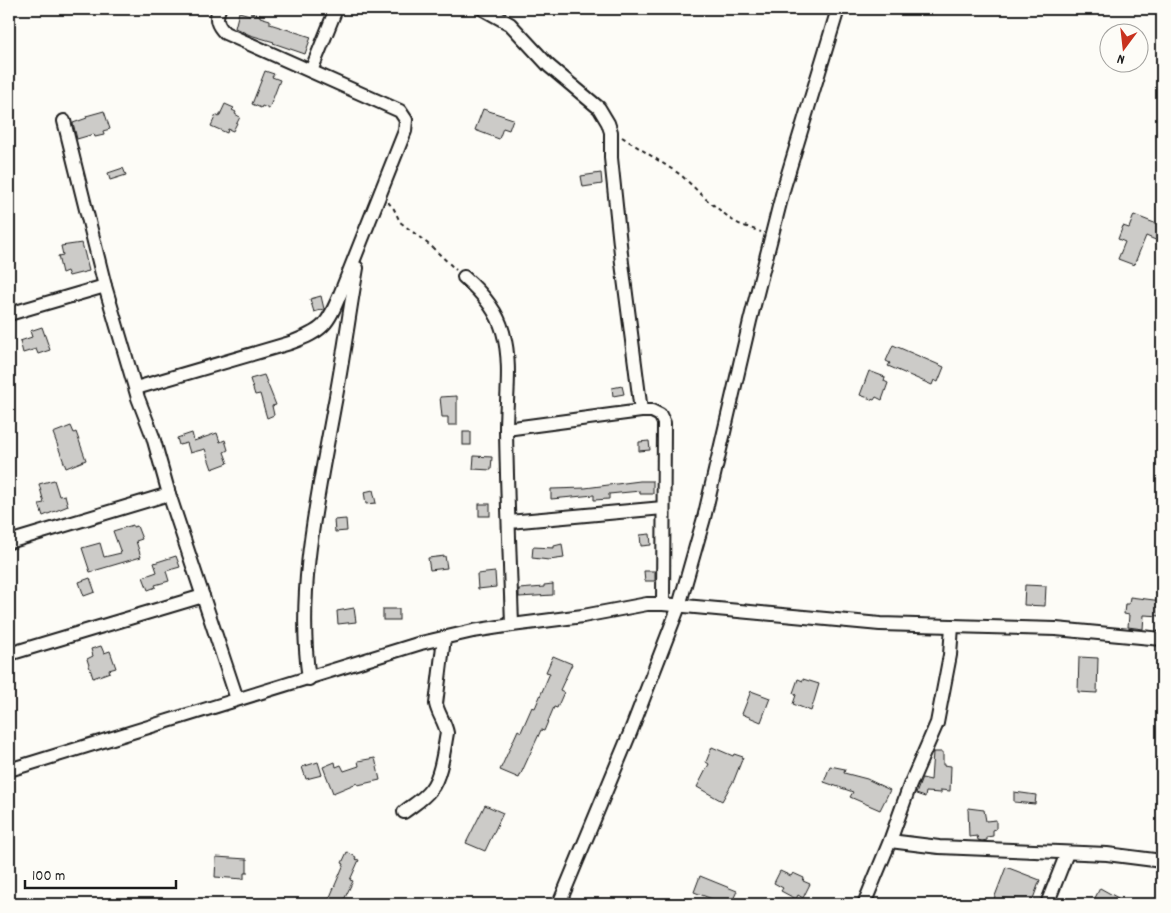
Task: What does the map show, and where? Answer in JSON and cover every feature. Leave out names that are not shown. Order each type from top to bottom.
[{"type":"street","points":[[136,388],[290,343],[322,328],[334,308],[405,131],[406,120],[400,111],[225,33],[218,26],[216,16],[219,9]]},
{"type":"street","points":[[310,71],[336,9]]},
{"type":"street","points":[[483,9],[510,24],[549,66],[600,108],[611,132],[611,158],[622,262],[641,411]]},
{"type":"street","points":[[559,904],[630,733],[679,606],[704,518],[784,187],[838,9]]},
{"type":"street","points":[[64,121],[105,286],[169,494],[237,699]]},
{"type":"street","points":[[309,679],[305,635],[311,535],[339,384],[360,246]]},
{"type":"street","points":[[464,277],[478,289],[495,314],[503,330],[506,346],[508,367],[506,429],[512,625]]},
{"type":"street","points":[[9,314],[105,286]]},
{"type":"street","points":[[506,429],[641,411],[660,414],[664,423],[663,604]]},
{"type":"street","points":[[9,542],[169,494]]},
{"type":"street","points":[[509,522],[663,508]]},
{"type":"street","points":[[9,654],[203,596]]},
{"type":"street","points":[[9,770],[237,699],[444,638],[512,625],[583,616],[647,604],[880,624],[1056,629],[1162,638]]},
{"type":"street","points":[[864,904],[890,841],[910,785],[937,723],[950,655],[952,626]]},
{"type":"street","points":[[404,812],[428,793],[438,777],[447,732],[436,704],[444,638]]},
{"type":"street","points":[[890,841],[939,847],[1106,854],[1162,861]]},
{"type":"street","points":[[1047,904],[1067,853]]},
{"type":"path","points":[[611,132],[632,142],[681,175],[732,220],[771,236]]},
{"type":"path","points":[[380,194],[394,209],[400,222],[432,247],[464,277]]},
{"type":"building","points":[[239,12],[260,15],[260,17],[270,20],[270,24],[311,37],[305,54],[235,28]]},
{"type":"building","points":[[265,71],[274,74],[272,77],[280,80],[269,109],[252,104]]},
{"type":"building","points":[[225,104],[234,108],[232,110],[240,117],[233,131],[228,129],[227,133],[211,126],[216,115],[219,117]]},
{"type":"building","points":[[483,109],[513,119],[509,130],[503,128],[499,139],[475,130]]},
{"type":"building","points":[[104,111],[110,129],[103,131],[104,135],[95,137],[94,134],[77,139],[73,123],[87,118],[86,116]]},
{"type":"building","points":[[123,168],[126,175],[110,180],[108,173]]},
{"type":"building","points":[[601,173],[602,184],[583,187],[581,176]]},
{"type":"building","points":[[1134,215],[1162,226],[1162,232],[1158,241],[1146,236],[1134,265],[1118,259],[1125,242],[1118,239],[1123,226],[1129,228]]},
{"type":"building","points":[[82,243],[89,271],[69,276],[67,271],[62,273],[58,256],[63,255],[61,246]]},
{"type":"building","points":[[321,296],[324,309],[314,312],[310,299]]},
{"type":"building","points":[[42,327],[50,350],[38,354],[36,349],[23,353],[20,341],[32,337],[30,331]]},
{"type":"building","points":[[893,345],[944,367],[938,382],[934,380],[932,385],[888,366],[890,363],[886,361]]},
{"type":"building","points":[[869,371],[885,377],[884,381],[888,383],[882,400],[876,397],[874,400],[860,395]]},
{"type":"building","points":[[264,375],[276,405],[272,406],[274,415],[267,418],[260,394],[255,395],[250,379]]},
{"type":"building","points":[[622,386],[624,394],[613,396],[612,388]]},
{"type":"building","points":[[457,396],[457,425],[448,425],[448,417],[442,417],[440,397]]},
{"type":"building","points":[[71,426],[74,433],[76,432],[86,460],[66,468],[53,433]]},
{"type":"building","points":[[463,432],[471,432],[471,445],[463,445]]},
{"type":"building","points":[[192,433],[194,441],[217,433],[220,442],[225,440],[228,450],[224,452],[228,463],[212,469],[205,449],[190,453],[187,443],[179,445],[177,438]]},
{"type":"building","points":[[649,441],[650,450],[639,451],[639,442]]},
{"type":"building","points":[[474,456],[492,457],[491,470],[473,469]]},
{"type":"building","points":[[54,480],[59,496],[65,495],[68,506],[43,516],[39,504],[44,503],[39,484]]},
{"type":"building","points":[[653,481],[653,494],[640,494],[640,491],[609,494],[609,499],[594,500],[594,495],[551,499],[551,489],[585,488]]},
{"type":"building","points":[[373,490],[376,503],[366,504],[364,492]]},
{"type":"building","points":[[479,504],[490,504],[490,516],[479,516]]},
{"type":"building","points":[[346,519],[347,531],[335,532],[334,520]]},
{"type":"building","points":[[133,525],[133,527],[137,526],[142,539],[136,541],[141,557],[90,572],[82,548],[100,543],[104,557],[121,553],[113,531]]},
{"type":"building","points":[[650,534],[651,545],[641,546],[640,535]]},
{"type":"building","points":[[562,544],[564,558],[549,560],[532,558],[533,547],[554,548],[554,546]]},
{"type":"building","points":[[176,556],[180,567],[166,571],[169,581],[155,585],[156,587],[148,590],[143,577],[157,572],[154,563]]},
{"type":"building","points":[[445,556],[447,568],[430,570],[428,558]]},
{"type":"building","points":[[644,571],[655,571],[655,581],[645,581]]},
{"type":"building","points":[[495,572],[496,587],[478,589],[477,574]]},
{"type":"building","points":[[90,578],[95,592],[84,596],[79,582]]},
{"type":"building","points":[[553,584],[553,595],[519,597],[519,589],[544,587],[544,585]]},
{"type":"building","points":[[1025,585],[1046,586],[1045,606],[1024,605]]},
{"type":"building","points":[[1130,597],[1162,601],[1162,616],[1144,615],[1143,629],[1128,627],[1129,615],[1124,614],[1125,604],[1129,604]]},
{"type":"building","points":[[354,608],[356,622],[338,624],[337,611]]},
{"type":"building","points":[[383,609],[399,609],[399,620],[383,620]]},
{"type":"building","points":[[101,646],[104,653],[110,651],[116,668],[93,678],[87,659],[93,656],[91,649]]},
{"type":"building","points":[[553,656],[572,664],[560,690],[564,692],[557,708],[554,707],[544,731],[541,730],[519,778],[500,770],[518,730],[521,732],[532,707],[535,708],[550,673],[546,672]]},
{"type":"building","points":[[1079,657],[1098,658],[1097,693],[1078,692]]},
{"type":"building","points":[[798,679],[819,684],[811,711],[793,704],[796,695],[793,693]]},
{"type":"building","points":[[751,691],[770,698],[761,722],[742,714]]},
{"type":"building","points":[[712,747],[733,756],[734,754],[743,757],[734,780],[722,801],[697,787],[709,764],[706,762]]},
{"type":"building","points":[[933,752],[943,752],[943,765],[951,766],[950,791],[941,790],[941,793],[926,792],[925,797],[916,794],[922,778],[931,780]]},
{"type":"building","points":[[375,758],[380,780],[358,785],[357,783],[333,793],[323,767],[335,762],[336,767],[341,765],[344,771],[359,766],[358,761]]},
{"type":"building","points":[[318,762],[322,775],[306,779],[302,767]]},
{"type":"building","points":[[830,766],[845,769],[844,773],[867,779],[890,790],[880,810],[850,797],[853,792],[824,782]]},
{"type":"building","points":[[1014,792],[1036,795],[1035,804],[1014,802]]},
{"type":"building","points":[[485,805],[503,813],[485,851],[466,843]]},
{"type":"building","points":[[968,808],[984,810],[986,821],[996,820],[996,829],[993,830],[993,836],[987,837],[987,840],[982,841],[978,840],[977,836],[969,837]]},
{"type":"building","points":[[347,852],[359,860],[350,880],[353,881],[342,904],[327,904],[344,864],[342,863]]},
{"type":"building","points":[[216,857],[247,859],[247,873],[244,873],[244,879],[215,877]]},
{"type":"building","points":[[1006,867],[1040,880],[1031,904],[992,904]]},
{"type":"building","points":[[780,871],[791,876],[793,873],[804,878],[803,881],[810,884],[803,898],[798,895],[796,899],[781,891],[783,888],[774,883]]},
{"type":"building","points":[[700,876],[737,891],[731,904],[725,904],[694,892]]},
{"type":"building","points":[[1100,888],[1118,898],[1115,904],[1098,904],[1093,902]]}]
